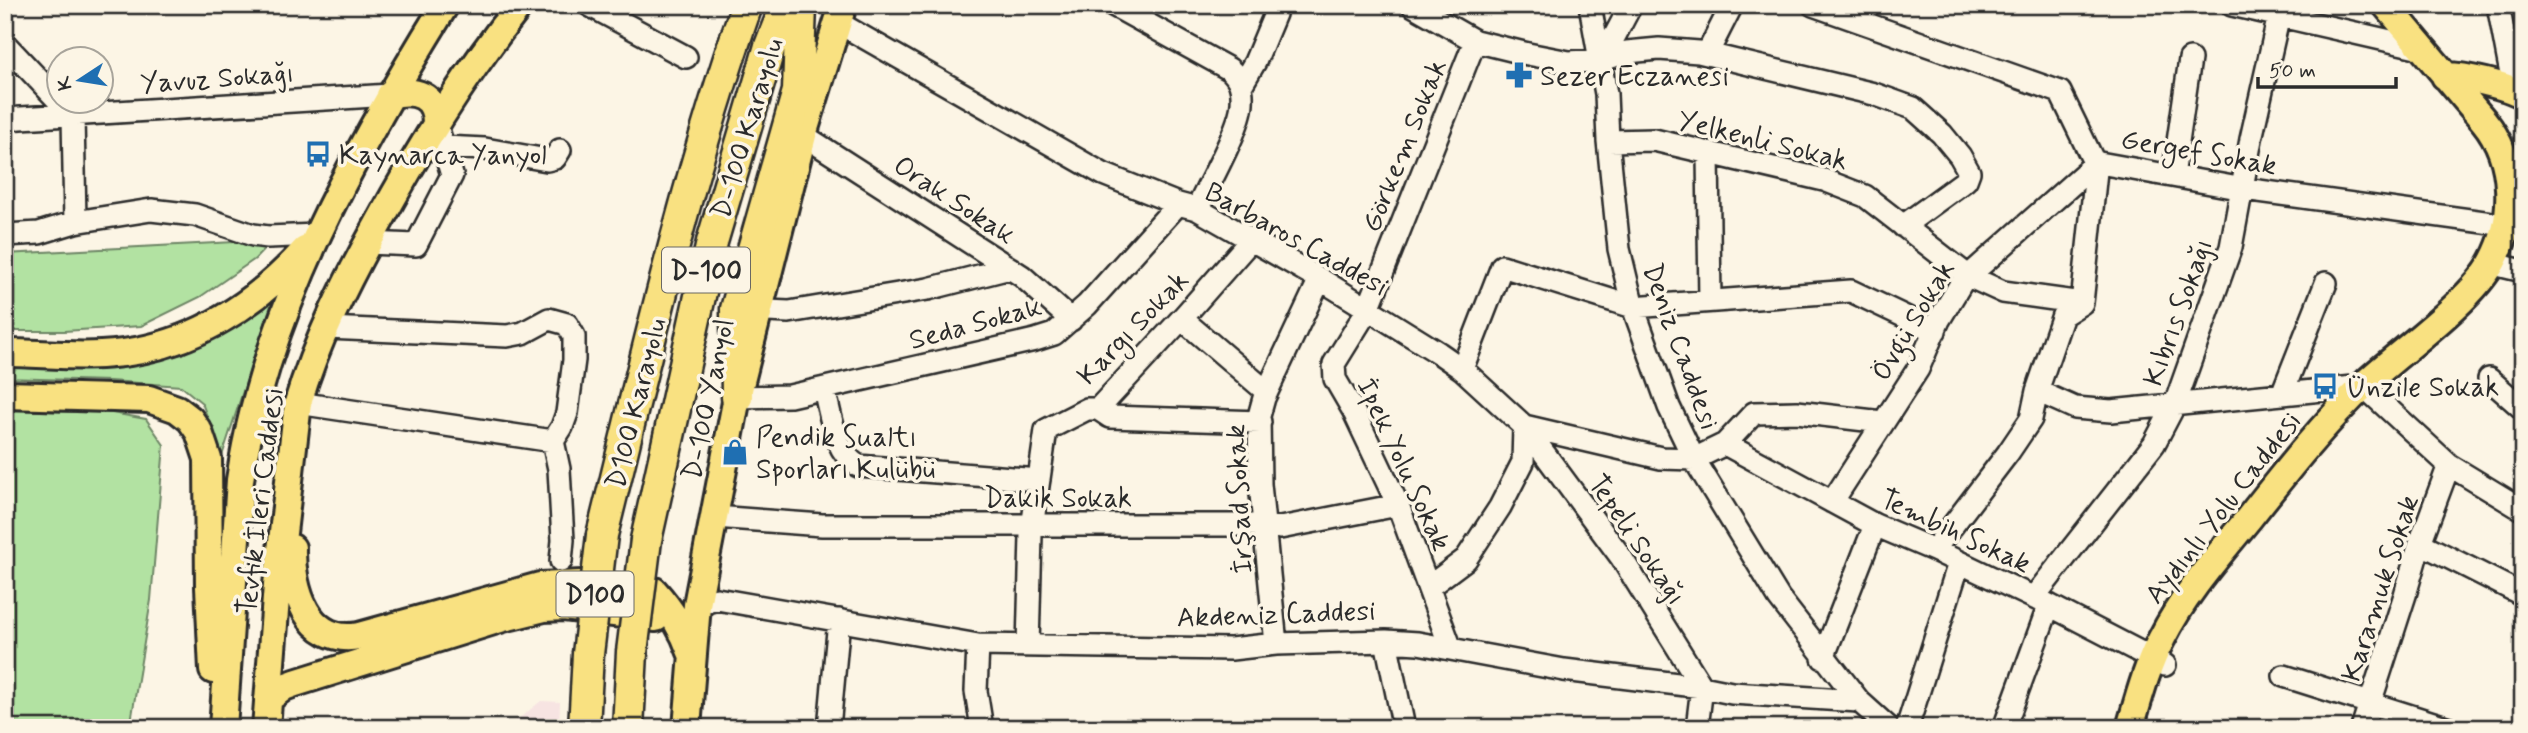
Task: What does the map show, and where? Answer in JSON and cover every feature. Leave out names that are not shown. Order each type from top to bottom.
[{"type":"highway","points":[[722,77],[731,5]]},
{"type":"highway","name":"D100 Karayolu","points":[[584,728],[588,654],[602,535],[679,222],[722,77],[747,5]]},
{"type":"highway","name":"D-100 Karayolu","points":[[646,540],[712,242],[770,46],[786,5]]},
{"type":"highway","points":[[737,397],[736,309],[798,91],[801,5]]},
{"type":"highway","name":"D100","points":[[628,728],[632,652],[646,540]]},
{"type":"main road","name":"Tevfik İleri Caddesi","points":[[223,728],[240,480],[245,446],[271,352],[316,237],[390,95],[445,5]]},
{"type":"main road","name":"Tevfik İleri Caddesi","points":[[267,728],[281,543],[298,403],[327,328],[367,243],[439,135],[520,5]]},
{"type":"main road","name":"Aydınlı Yolu Caddesi","points":[[2366,389],[2512,269],[2514,221],[2509,183],[2514,167],[2484,121],[2386,5]]},
{"type":"main road","name":"D-100 Yanyol","points":[[685,609],[715,517],[737,397],[758,307],[803,135],[840,14]]},
{"type":"main road","points":[[2445,76],[2468,78],[2520,91]]},
{"type":"main road","points":[[390,95],[410,91],[421,94],[432,103],[436,111],[439,135]]},
{"type":"main road","points":[[2484,121],[2493,103],[2520,91]]},
{"type":"main road","name":"Aydınlı Yolu Caddesi","points":[[2130,728],[2177,612],[2204,573],[2312,441],[2482,277],[2514,221]]},
{"type":"main road","points":[[5,353],[100,355],[138,351],[178,340],[206,328],[256,298],[288,269],[316,237]]},
{"type":"main road","points":[[5,395],[149,399],[177,409],[190,419],[199,432],[208,459],[210,598],[217,728]]},
{"type":"main road","points":[[298,403],[292,565],[304,609],[327,633],[342,638],[351,637],[525,589],[557,585],[582,584],[654,591],[685,609]]},
{"type":"main road","points":[[268,699],[284,687],[295,683],[503,618],[544,608],[564,607],[659,618],[685,609]]},
{"type":"main road","points":[[685,609],[685,635],[693,658],[687,728]]},
{"type":"main road","name":"Aydınlı Yolu Caddesi","points":[[2146,728],[2159,662]]},
{"type":"street","points":[[589,5],[686,57]]},
{"type":"street","points":[[1113,5],[1229,69],[1241,86]]},
{"type":"street","points":[[1412,5],[1475,41],[1569,62],[1602,60],[1627,52],[1659,50],[1707,54],[1874,94],[1913,108],[1942,134],[1969,172],[1966,180],[1903,226]]},
{"type":"street","name":"Deniz Caddesi","points":[[1590,5],[1602,60],[1619,250],[1633,307],[1669,407],[1694,459],[1779,598],[1859,701],[1889,728]]},
{"type":"street","points":[[1602,60],[1631,5]]},
{"type":"street","points":[[1707,54],[1732,5]]},
{"type":"street","name":"Gergef Sokak","points":[[1812,5],[2060,92],[2094,162],[2244,188],[2514,221]]},
{"type":"street","points":[[2232,5],[2282,10],[2421,48]]},
{"type":"street","points":[[2498,5],[2520,91]]},
{"type":"street","name":"Kıbrıs Sokağı","points":[[2004,728],[2041,601],[2154,444],[2175,404],[2231,247],[2244,188],[2250,139],[2282,10]]},
{"type":"street","name":"Barbaros Caddesi","points":[[840,14],[1083,164],[1187,207],[1320,279],[1462,369],[1524,426],[1661,458],[1694,459]]},
{"type":"street","points":[[1241,86],[1255,62],[1275,14]]},
{"type":"street","name":"Görkem Sokak","points":[[1368,309],[1475,41]]},
{"type":"street","points":[[5,44],[46,87]]},
{"type":"street","points":[[2173,176],[2190,60]]},
{"type":"street","name":"Seda Sokak","points":[[737,397],[780,397],[824,389],[1054,334],[1187,207],[1228,143],[1241,110],[1241,86]]},
{"type":"street","name":"Yavuz Sokağı","points":[[116,113],[390,95]]},
{"type":"street","name":"Yavuz Sokağı","points":[[5,119],[73,116]]},
{"type":"street","points":[[73,116],[75,222]]},
{"type":"street","points":[[439,135],[485,149],[547,160],[555,158],[560,150]]},
{"type":"street","points":[[367,243],[416,245],[452,175],[439,135]]},
{"type":"street","name":"Orak Sokak","points":[[803,135],[1022,276],[1071,320]]},
{"type":"street","name":"Yelkenli Sokak","points":[[1608,141],[1654,140],[1824,180],[1865,196],[1968,276],[2003,292],[2081,303]]},
{"type":"street","points":[[1708,153],[1710,301]]},
{"type":"street","points":[[1934,550],[2031,419],[2037,391],[2063,315],[2081,303],[2097,162]]},
{"type":"street","name":"Övgü Sokak","points":[[1832,502],[1918,369],[1962,282],[2097,162]]},
{"type":"street","points":[[5,235],[39,233],[75,222],[151,210],[195,215],[253,235],[316,237]]},
{"type":"street","name":"Kargı Sokak","points":[[1028,646],[1032,525],[1046,430],[1087,409],[1098,409],[1251,240]]},
{"type":"street","points":[[1462,369],[1502,266],[1633,307],[1851,291],[1935,331]]},
{"type":"street","points":[[758,307],[767,311],[789,312],[928,289],[1010,268]]},
{"type":"street","name":"İrşad Sokak","points":[[1276,644],[1264,525],[1259,422],[1267,392],[1320,279]]},
{"type":"street","points":[[2282,394],[2326,283]]},
{"type":"street","name":"İpek Yolu Sokak","points":[[1368,309],[1334,364],[1335,379],[1353,410],[1398,505],[1451,649]]},
{"type":"street","points":[[327,328],[507,336],[523,333],[545,320],[556,319],[567,324],[575,336],[574,360],[567,413],[553,441],[559,469],[563,540],[561,561]]},
{"type":"street","points":[[1182,319],[1267,392]]},
{"type":"street","points":[[2490,379],[2523,409]]},
{"type":"street","points":[[824,389],[838,441],[847,459],[858,466],[1039,480]]},
{"type":"street","points":[[2037,391],[2075,408],[2111,411],[2282,394],[2366,389],[2449,465],[2523,510]]},
{"type":"street","points":[[298,403],[553,441]]},
{"type":"street","points":[[1098,409],[1111,416],[1259,422]]},
{"type":"street","points":[[1694,459],[1725,444],[1754,413],[1797,412],[1882,422]]},
{"type":"street","points":[[1430,586],[1466,559],[1500,507],[1523,462],[1524,426]]},
{"type":"street","name":"Tepeli Sokağı","points":[[1524,426],[1621,557],[1702,687]]},
{"type":"street","name":"Tembih Sokak","points":[[1725,444],[1875,525],[2041,601],[2159,662]]},
{"type":"street","name":"Karamuk Sokak","points":[[2362,728],[2420,543],[2449,465]]},
{"type":"street","name":"Dakik Sokak","points":[[715,517],[822,525],[1264,525],[1280,528],[1398,505]]},
{"type":"street","points":[[1823,658],[1875,525]]},
{"type":"street","points":[[2420,543],[2523,595]]},
{"type":"street","points":[[1907,728],[1959,563]]},
{"type":"street","name":"Akdeniz Caddesi","points":[[685,609],[717,599],[978,645],[1231,649],[1276,644],[1386,641],[1418,643],[1564,670],[1732,693],[1859,701]]},
{"type":"street","points":[[829,728],[839,621]]},
{"type":"street","points":[[1386,641],[1404,728]]},
{"type":"street","points":[[978,645],[976,691],[982,728]]},
{"type":"street","points":[[2284,676],[2449,728]]},
{"type":"street","points":[[1697,728],[1702,687]]},
{"type":"shaded area","points":[[541,701],[560,702],[559,728],[507,728]]},
{"type":"green space","points":[[273,240],[255,259],[200,297],[141,326],[64,331],[5,331],[5,254]]},
{"type":"green space","points":[[273,299],[222,456],[202,403],[181,386],[5,378],[5,364],[111,367],[183,354]]},
{"type":"green space","points":[[5,410],[112,413],[146,419],[164,445],[151,600],[130,728],[5,728]]},
{"type":"place","name":"Sezer Eczanesi","points":[[1519,75]]},
{"type":"place","name":"Kaynarca Yanyol","points":[[318,154]]},
{"type":"place","name":"Ünzile Sokak","points":[[2325,386]]},
{"type":"place","name":"Pendik Sualtı Sporları Kulübü","points":[[735,452]]}]
